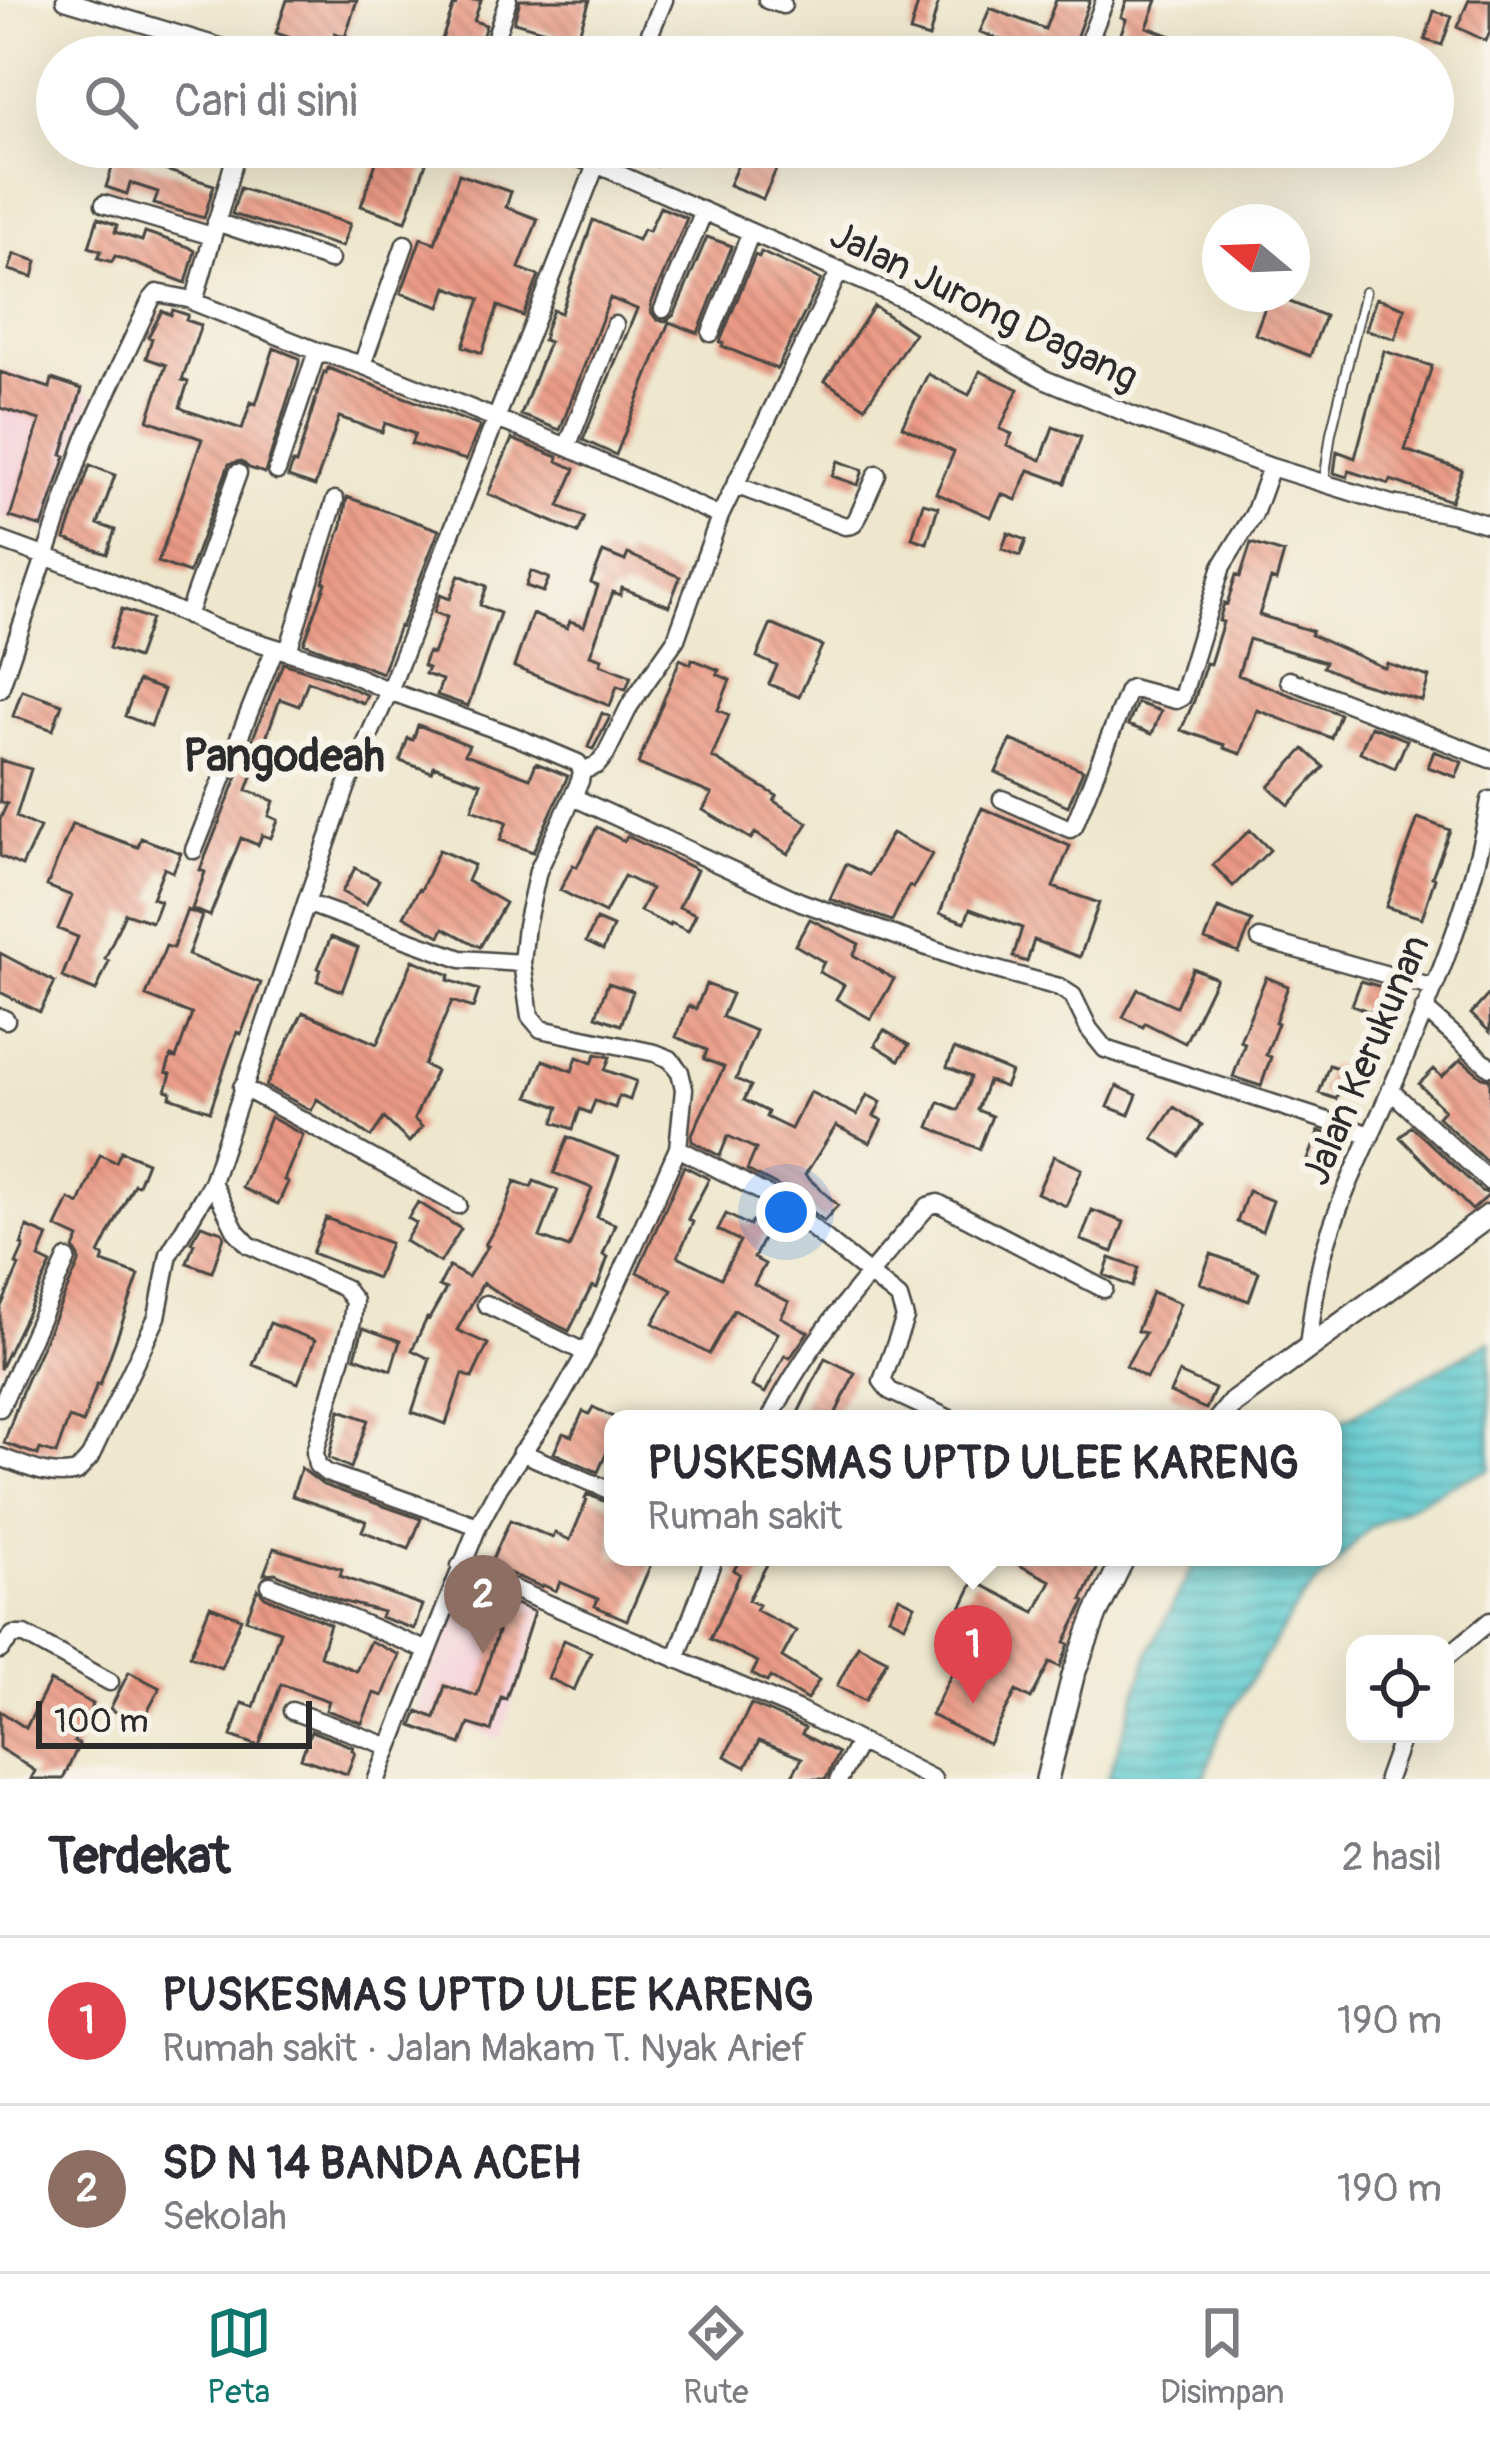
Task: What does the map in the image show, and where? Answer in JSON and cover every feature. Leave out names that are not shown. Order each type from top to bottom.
[{"type":"street","points":[[65,0],[184,36]]},
{"type":"street","points":[[496,36],[508,0]]},
{"type":"street","points":[[649,36],[664,0]]},
{"type":"street","points":[[1091,36],[1105,0]]},
{"type":"street","points":[[193,300],[232,168]]},
{"type":"street","points":[[0,1457],[63,1475],[85,1465],[157,1317],[169,1254],[212,1182],[347,786],[389,691],[594,168]]},
{"type":"street","name":"Jalan Jurong Dagang","points":[[622,168],[704,211],[910,302],[1044,379],[1270,467],[1391,503],[1490,525]]},
{"type":"street","points":[[104,204],[331,260]]},
{"type":"street","points":[[663,309],[704,211]]},
{"type":"street","points":[[711,333],[751,232]]},
{"type":"street","points":[[362,365],[405,244]]},
{"type":"street","points":[[582,771],[597,765],[606,754],[630,705],[676,639],[720,516],[840,270]]},
{"type":"street","points":[[0,689],[85,440],[157,293],[193,300],[497,418],[720,516]]},
{"type":"street","points":[[567,447],[614,325]]},
{"type":"street","points":[[277,471],[317,351]]},
{"type":"street","points":[[1002,800],[1070,829],[1128,691],[1176,700],[1182,697],[1222,566],[1254,514],[1270,467]]},
{"type":"street","points":[[187,616],[238,473]]},
{"type":"street","points":[[735,485],[845,526],[857,519],[877,474]]},
{"type":"street","points":[[194,850],[281,649],[335,500]]},
{"type":"street","points":[[0,540],[99,576],[219,630],[331,664],[578,763],[582,771],[538,871],[526,925],[522,962],[530,1016],[541,1029],[655,1053],[670,1059],[680,1072],[684,1089],[678,1148],[586,1353],[478,1526],[377,1779]]},
{"type":"street","points":[[1289,680],[1490,759]]},
{"type":"street","points":[[573,797],[802,902],[975,964],[1059,987],[1073,996],[1105,1049],[1370,1135]]},
{"type":"street","name":"Jalan Kerukunan","points":[[1308,1347],[1325,1247],[1462,914],[1484,840],[1490,800]]},
{"type":"street","points":[[306,903],[461,959],[522,962]]},
{"type":"street","points":[[1260,939],[1434,988]]},
{"type":"street","points":[[1424,1009],[1490,1066]]},
{"type":"street","points":[[242,1087],[458,1205]]},
{"type":"street","points":[[1390,1090],[1490,1182]]},
{"type":"street","points":[[678,1148],[779,1201],[899,1298],[905,1318],[882,1381],[896,1395],[930,1410]]},
{"type":"street","points":[[212,1182],[236,1231],[249,1245],[344,1288],[354,1301],[315,1452],[316,1466],[478,1526]]},
{"type":"street","points":[[774,1410],[794,1371],[839,1310],[928,1206],[938,1203],[1104,1288]]},
{"type":"street","points":[[1227,1410],[1490,1215]]},
{"type":"street","points":[[0,1408],[68,1259]]},
{"type":"street","points":[[486,1304],[586,1353]]},
{"type":"street","points":[[521,1452],[604,1488]]},
{"type":"street","points":[[460,1566],[799,1712],[933,1779]]},
{"type":"street","points":[[676,1659],[711,1566]]},
{"type":"street","points":[[1047,1779],[1073,1676],[1120,1566]]},
{"type":"street","points":[[270,1585],[428,1651]]},
{"type":"street","points":[[1454,1651],[1490,1621]]},
{"type":"street","points":[[0,1650],[14,1635],[25,1635],[110,1682]]},
{"type":"street","points":[[292,1711],[388,1746]]},
{"type":"street","points":[[839,1779],[859,1742]]},
{"type":"street","points":[[1387,1779],[1399,1743]]},
{"type":"lane","points":[[1323,483],[1365,292]]},
{"type":"shaded area","points":[[0,369],[93,395],[46,531],[0,516]]},
{"type":"shaded area","points":[[466,1569],[548,1598],[500,1739],[417,1710]]},
{"type":"water","points":[[1490,1341],[1490,1469],[1369,1528],[1342,1557],[1342,1421]]},
{"type":"water","points":[[1192,1566],[1334,1566],[1300,1602],[1223,1724],[1204,1779],[1108,1779],[1150,1650]]},
{"type":"building","points":[[287,0],[357,0],[345,36],[276,33]]},
{"type":"building","points":[[458,0],[481,0],[474,21],[486,25],[483,36],[443,36]]},
{"type":"building","points":[[520,0],[590,0],[574,36],[514,22]]},
{"type":"building","points":[[919,0],[939,0],[930,36],[910,32]]},
{"type":"building","points":[[1056,0],[1090,0],[1077,36],[980,32],[990,8],[1045,29]]},
{"type":"building","points":[[1127,0],[1157,0],[1147,27],[1171,36],[1120,36],[1126,19],[1121,17]]},
{"type":"building","points":[[1469,0],[1490,0],[1486,41],[1457,27]]},
{"type":"building","points":[[1434,11],[1452,16],[1445,36],[1426,36]]},
{"type":"building","points":[[112,168],[158,168],[214,185],[204,218],[154,204],[158,192],[130,183],[127,194],[106,187]]},
{"type":"building","points":[[374,168],[424,168],[406,221],[361,206]]},
{"type":"building","points":[[737,168],[777,168],[763,199],[729,185]]},
{"type":"building","points":[[459,174],[511,192],[506,207],[538,219],[519,268],[539,276],[523,316],[498,306],[482,353],[463,346],[480,299],[447,287],[440,307],[401,293],[421,238],[435,243]]},
{"type":"building","points":[[240,188],[350,224],[342,247],[232,214]]},
{"type":"building","points":[[660,207],[687,218],[651,304],[657,320],[674,315],[707,237],[732,246],[698,333],[669,322],[616,455],[583,440],[637,309],[610,298],[560,430],[521,415],[549,342],[543,340],[547,325],[553,310],[561,313],[593,220],[638,240],[643,229],[649,231]]},
{"type":"building","points":[[98,218],[117,225],[115,232],[142,241],[145,232],[195,251],[186,283],[115,256],[112,262],[98,258],[101,251],[89,247]]},
{"type":"building","points":[[761,252],[821,280],[777,369],[720,342],[755,255]]},
{"type":"building","points":[[14,254],[37,261],[33,277],[9,270]]},
{"type":"building","points":[[1376,298],[1405,308],[1395,339],[1366,330]]},
{"type":"building","points":[[874,306],[914,333],[865,407],[825,381]]},
{"type":"building","points":[[173,310],[201,325],[182,380],[188,382],[180,407],[185,410],[242,429],[251,402],[256,404],[274,348],[299,358],[265,473],[241,461],[229,464],[189,573],[158,562],[202,439],[148,420],[166,365],[146,358],[152,338],[148,337],[162,311],[171,315]]},
{"type":"building","points":[[1310,310],[1325,316],[1310,356],[1255,334],[1263,312]]},
{"type":"building","points":[[1384,351],[1432,366],[1405,450],[1462,470],[1451,501],[1391,480],[1389,484],[1349,471],[1347,477],[1334,473],[1337,451],[1355,458]]},
{"type":"building","points":[[328,368],[480,426],[466,460],[411,444],[415,434],[385,423],[382,432],[339,417],[315,486],[288,477]]},
{"type":"building","points":[[980,371],[1018,389],[1000,429],[1012,434],[1007,445],[1041,460],[1053,427],[1081,437],[1065,483],[1029,470],[1016,500],[1002,494],[991,517],[936,493],[954,452],[902,426],[928,374],[969,395]]},
{"type":"building","points":[[0,372],[50,388],[52,379],[82,389],[42,527],[10,517],[40,420],[0,408]]},
{"type":"building","points":[[512,439],[575,469],[559,506],[585,517],[578,533],[488,494]]},
{"type":"building","points":[[838,461],[863,470],[858,485],[832,476]]},
{"type":"building","points":[[90,465],[115,475],[98,524],[115,530],[107,554],[65,539]]},
{"type":"building","points":[[347,497],[439,530],[382,673],[304,643],[326,583]]},
{"type":"building","points":[[923,503],[938,507],[927,543],[912,538]]},
{"type":"building","points":[[1008,533],[1026,540],[1020,556],[1002,549]]},
{"type":"building","points":[[1251,543],[1284,553],[1259,615],[1312,631],[1311,635],[1385,668],[1387,663],[1429,677],[1422,701],[1355,681],[1323,667],[1325,662],[1249,639],[1238,675],[1340,714],[1331,738],[1257,710],[1241,754],[1181,730],[1206,663],[1210,664],[1224,603],[1236,575],[1240,577]]},
{"type":"building","points":[[603,552],[625,561],[628,554],[680,577],[669,606],[622,588],[620,595],[613,592],[590,655],[631,676],[626,689],[617,686],[610,706],[514,667],[532,614],[567,628],[570,621],[584,626],[598,586],[591,583]]},
{"type":"building","points":[[531,571],[549,578],[543,592],[526,586]]},
{"type":"building","points":[[459,575],[487,586],[480,605],[500,613],[468,706],[437,695],[442,680],[425,674],[428,668],[423,666],[428,652],[433,654],[447,617],[434,612],[440,595],[450,599]]},
{"type":"building","points":[[122,609],[151,619],[137,658],[109,648]]},
{"type":"building","points":[[771,624],[822,646],[799,697],[769,684],[777,666],[757,657]]},
{"type":"building","points":[[680,659],[719,670],[717,674],[730,680],[718,710],[729,715],[712,757],[777,796],[774,801],[808,823],[788,854],[755,833],[751,839],[703,810],[712,794],[638,764]]},
{"type":"building","points":[[283,663],[367,695],[363,703],[308,681],[299,706],[280,699],[247,790],[274,801],[269,816],[278,820],[271,838],[262,835],[258,845],[241,838],[210,916],[192,909],[205,872],[200,870]]},
{"type":"building","points":[[138,681],[164,690],[151,726],[125,716]]},
{"type":"building","points":[[22,690],[62,704],[53,730],[13,716]]},
{"type":"building","points":[[1137,703],[1161,711],[1152,734],[1128,725]]},
{"type":"building","points":[[602,713],[610,717],[593,749],[588,747]]},
{"type":"building","points":[[418,725],[469,745],[465,754],[530,778],[536,763],[568,776],[533,852],[500,840],[507,822],[472,809],[481,783],[434,766],[432,772],[400,761]]},
{"type":"building","points":[[1371,726],[1407,740],[1395,768],[1360,752]]},
{"type":"building","points":[[1011,740],[1083,770],[1068,806],[996,772]]},
{"type":"building","points":[[1304,749],[1324,767],[1289,805],[1269,787]]},
{"type":"building","points":[[1434,751],[1462,762],[1456,777],[1428,767]]},
{"type":"building","points":[[0,760],[31,769],[16,817],[40,828],[22,866],[0,856],[0,819],[7,804],[0,802]]},
{"type":"building","points":[[982,808],[1070,846],[1053,887],[1099,903],[1080,957],[1034,940],[1027,962],[1013,957],[1022,928],[970,909],[965,922],[940,913]]},
{"type":"building","points":[[1418,818],[1450,830],[1422,918],[1386,907]]},
{"type":"building","points":[[72,824],[138,847],[141,838],[181,853],[173,872],[164,868],[152,898],[160,901],[152,922],[125,913],[96,991],[62,977],[78,937],[58,929],[72,896],[47,886]]},
{"type":"building","points":[[597,827],[697,870],[679,907],[696,914],[688,931],[640,911],[651,889],[624,876],[605,913],[560,890]]},
{"type":"building","points":[[1250,830],[1270,850],[1233,886],[1213,865]]},
{"type":"building","points":[[892,833],[932,854],[892,921],[830,899],[846,864],[869,875]]},
{"type":"building","points":[[439,850],[474,865],[467,881],[505,903],[480,947],[444,928],[440,936],[404,916]]},
{"type":"building","points":[[355,868],[379,880],[366,905],[342,892]]},
{"type":"building","points":[[1218,908],[1252,921],[1239,953],[1205,940]]},
{"type":"building","points":[[187,910],[202,916],[188,955],[261,983],[241,1034],[237,1032],[210,1111],[170,1097],[166,1090],[171,1056],[176,1058],[192,1014],[146,996],[166,946],[173,948]]},
{"type":"building","points":[[810,919],[859,944],[853,955],[894,979],[871,1019],[836,999],[844,985],[819,972],[824,962],[795,945]]},
{"type":"building","points":[[596,920],[613,927],[603,950],[586,942]]},
{"type":"building","points":[[331,937],[358,948],[342,991],[317,981]]},
{"type":"building","points":[[0,953],[55,982],[40,1012],[0,992]]},
{"type":"building","points":[[413,960],[450,975],[448,980],[479,990],[473,1008],[452,1001],[424,1065],[436,1071],[414,1119],[422,1127],[409,1142],[384,1118],[371,1137],[317,1099],[311,1110],[266,1086],[303,1012],[377,1044]]},
{"type":"building","points":[[1193,968],[1216,978],[1185,1043],[1123,1017],[1138,989],[1176,1006]]},
{"type":"building","points":[[1266,977],[1288,986],[1261,1086],[1233,1077],[1245,1043],[1240,1041]]},
{"type":"building","points":[[1361,981],[1396,991],[1386,1018],[1352,1005]]},
{"type":"building","points":[[608,983],[633,991],[621,1025],[596,1016]]},
{"type":"building","points":[[706,984],[732,994],[722,1017],[756,1031],[736,1079],[751,1086],[744,1100],[768,1112],[766,1117],[791,1129],[810,1092],[857,1115],[867,1095],[881,1102],[874,1116],[882,1120],[870,1143],[836,1126],[805,1175],[838,1205],[824,1221],[785,1190],[747,1170],[756,1149],[728,1136],[720,1156],[692,1141],[724,1067],[704,1059],[707,1050],[676,1037],[689,1006],[696,1009]]},
{"type":"building","points":[[1490,993],[1490,1032],[1471,1014]]},
{"type":"building","points":[[884,1030],[909,1045],[899,1060],[875,1045]]},
{"type":"building","points":[[954,1049],[1011,1072],[1005,1087],[988,1081],[977,1110],[992,1116],[979,1149],[929,1127],[939,1102],[958,1110],[971,1077],[947,1067]]},
{"type":"building","points":[[596,1054],[610,1057],[605,1070],[636,1081],[630,1100],[619,1096],[615,1108],[595,1101],[590,1113],[580,1109],[573,1129],[554,1122],[559,1107],[529,1096],[543,1060],[572,1071],[577,1057],[592,1063]]},
{"type":"building","points":[[1461,1059],[1490,1079],[1490,1165],[1438,1117],[1444,1110],[1419,1084],[1434,1069],[1442,1077]]},
{"type":"building","points":[[1329,1065],[1347,1071],[1336,1099],[1319,1093]]},
{"type":"building","points":[[1117,1086],[1137,1095],[1129,1115],[1108,1107]]},
{"type":"building","points":[[1174,1107],[1202,1125],[1180,1156],[1153,1138]]},
{"type":"building","points":[[270,1117],[303,1135],[278,1204],[242,1188]]},
{"type":"building","points":[[1411,1126],[1490,1194],[1472,1210],[1400,1137]]},
{"type":"building","points":[[1319,1131],[1347,1142],[1337,1171],[1308,1160]]},
{"type":"building","points":[[568,1137],[619,1157],[597,1217],[615,1224],[597,1288],[592,1286],[569,1331],[483,1283],[457,1330],[488,1344],[472,1378],[463,1374],[446,1424],[412,1412],[430,1359],[412,1350],[446,1289],[439,1286],[449,1267],[468,1277],[488,1246],[515,1181],[531,1187],[534,1181],[558,1190],[540,1237],[569,1248],[592,1188],[554,1173]]},
{"type":"building","points":[[121,1151],[147,1162],[99,1254],[104,1256],[102,1262],[139,1275],[83,1423],[69,1418],[56,1454],[40,1449],[38,1455],[4,1443],[79,1263],[74,1249],[79,1238],[56,1227],[69,1199],[79,1204],[100,1155],[116,1162]]},
{"type":"building","points":[[1054,1156],[1082,1169],[1066,1206],[1037,1193]]},
{"type":"building","points":[[684,1166],[709,1179],[688,1219],[693,1222],[678,1256],[721,1278],[740,1241],[718,1230],[726,1214],[768,1229],[754,1258],[765,1264],[754,1284],[789,1302],[781,1317],[808,1332],[790,1358],[785,1355],[765,1393],[752,1386],[778,1333],[734,1310],[709,1354],[653,1323],[672,1290],[637,1272]]},
{"type":"building","points":[[1248,1191],[1273,1201],[1262,1231],[1237,1222]]},
{"type":"building","points":[[418,1202],[461,1229],[440,1263],[405,1241],[416,1223],[408,1218]]},
{"type":"building","points":[[1092,1210],[1124,1222],[1113,1252],[1081,1240]]},
{"type":"building","points":[[326,1218],[390,1243],[377,1278],[312,1253]]},
{"type":"building","points":[[201,1225],[224,1236],[212,1272],[187,1263]]},
{"type":"building","points":[[27,1227],[48,1236],[39,1258],[51,1264],[0,1369],[0,1309],[19,1266]]},
{"type":"building","points":[[1211,1254],[1259,1272],[1249,1301],[1200,1283]]},
{"type":"building","points":[[1110,1258],[1138,1268],[1132,1287],[1104,1275]]},
{"type":"building","points":[[1152,1292],[1180,1303],[1146,1378],[1126,1366],[1145,1333],[1137,1331]]},
{"type":"building","points":[[270,1323],[315,1340],[298,1383],[253,1365]]},
{"type":"building","points":[[363,1328],[400,1341],[391,1370],[355,1357]]},
{"type":"building","points":[[825,1358],[855,1373],[837,1410],[799,1410]]},
{"type":"building","points":[[1179,1373],[1215,1389],[1206,1409],[1170,1393]]},
{"type":"building","points":[[593,1407],[604,1412],[604,1458],[598,1472],[554,1453],[563,1433],[572,1436],[583,1411],[589,1414]]},
{"type":"building","points":[[340,1410],[368,1420],[351,1468],[329,1458]]},
{"type":"building","points":[[301,1468],[323,1485],[421,1519],[409,1549],[362,1531],[366,1521],[292,1496]]},
{"type":"building","points":[[587,1494],[604,1501],[604,1566],[650,1566],[627,1620],[595,1606],[598,1599],[560,1582],[556,1591],[490,1565],[510,1520],[570,1540]]},
{"type":"building","points":[[274,1548],[342,1569],[340,1576],[422,1605],[414,1629],[380,1617],[383,1612],[338,1600],[275,1573],[264,1574]]},
{"type":"building","points":[[736,1566],[766,1566],[748,1600],[759,1605],[756,1610],[796,1631],[782,1657],[819,1680],[807,1700],[770,1677],[767,1682],[752,1674],[758,1662],[710,1639],[740,1574],[734,1570]]},
{"type":"building","points":[[1021,1566],[1099,1566],[1065,1642],[1069,1644],[1060,1667],[1050,1662],[1031,1699],[1016,1691],[989,1744],[931,1715],[957,1663],[964,1667],[984,1627],[958,1614],[974,1581],[1035,1612],[1051,1581]]},
{"type":"building","points":[[470,1584],[534,1612],[491,1731],[469,1724],[461,1744],[412,1726],[418,1711],[435,1718],[445,1686],[477,1696],[498,1632],[458,1619]]},
{"type":"building","points":[[258,1589],[265,1597],[330,1624],[320,1656],[356,1671],[370,1641],[399,1655],[383,1696],[374,1693],[362,1723],[326,1710],[329,1701],[281,1684],[259,1746],[231,1736],[242,1703],[254,1707],[280,1631],[246,1619]]},
{"type":"building","points":[[899,1597],[915,1605],[905,1625],[889,1617]]},
{"type":"building","points":[[210,1606],[241,1618],[221,1668],[190,1656]]},
{"type":"building","points":[[564,1640],[591,1652],[574,1690],[548,1678]]},
{"type":"building","points":[[858,1645],[887,1660],[865,1701],[837,1686]]},
{"type":"building","points":[[129,1672],[160,1688],[141,1724],[110,1709]]},
{"type":"building","points":[[50,1681],[93,1704],[63,1779],[31,1779],[35,1771],[0,1748],[0,1711],[26,1728]]},
{"type":"building","points":[[751,1704],[805,1728],[802,1734],[838,1753],[826,1779],[790,1779],[802,1758],[759,1741],[746,1767],[725,1756]]},
{"type":"building","points":[[311,1731],[353,1747],[347,1774],[301,1758]]},
{"type":"place","name":"SD N 14 BANDA ACEH","points":[[483,1654]]},
{"type":"place","name":"PUSKESMAS UPTD ULEE KARENG","points":[[973,1704]]},
{"type":"district","name":"Pangodeah","points":[[284,757]]}]
